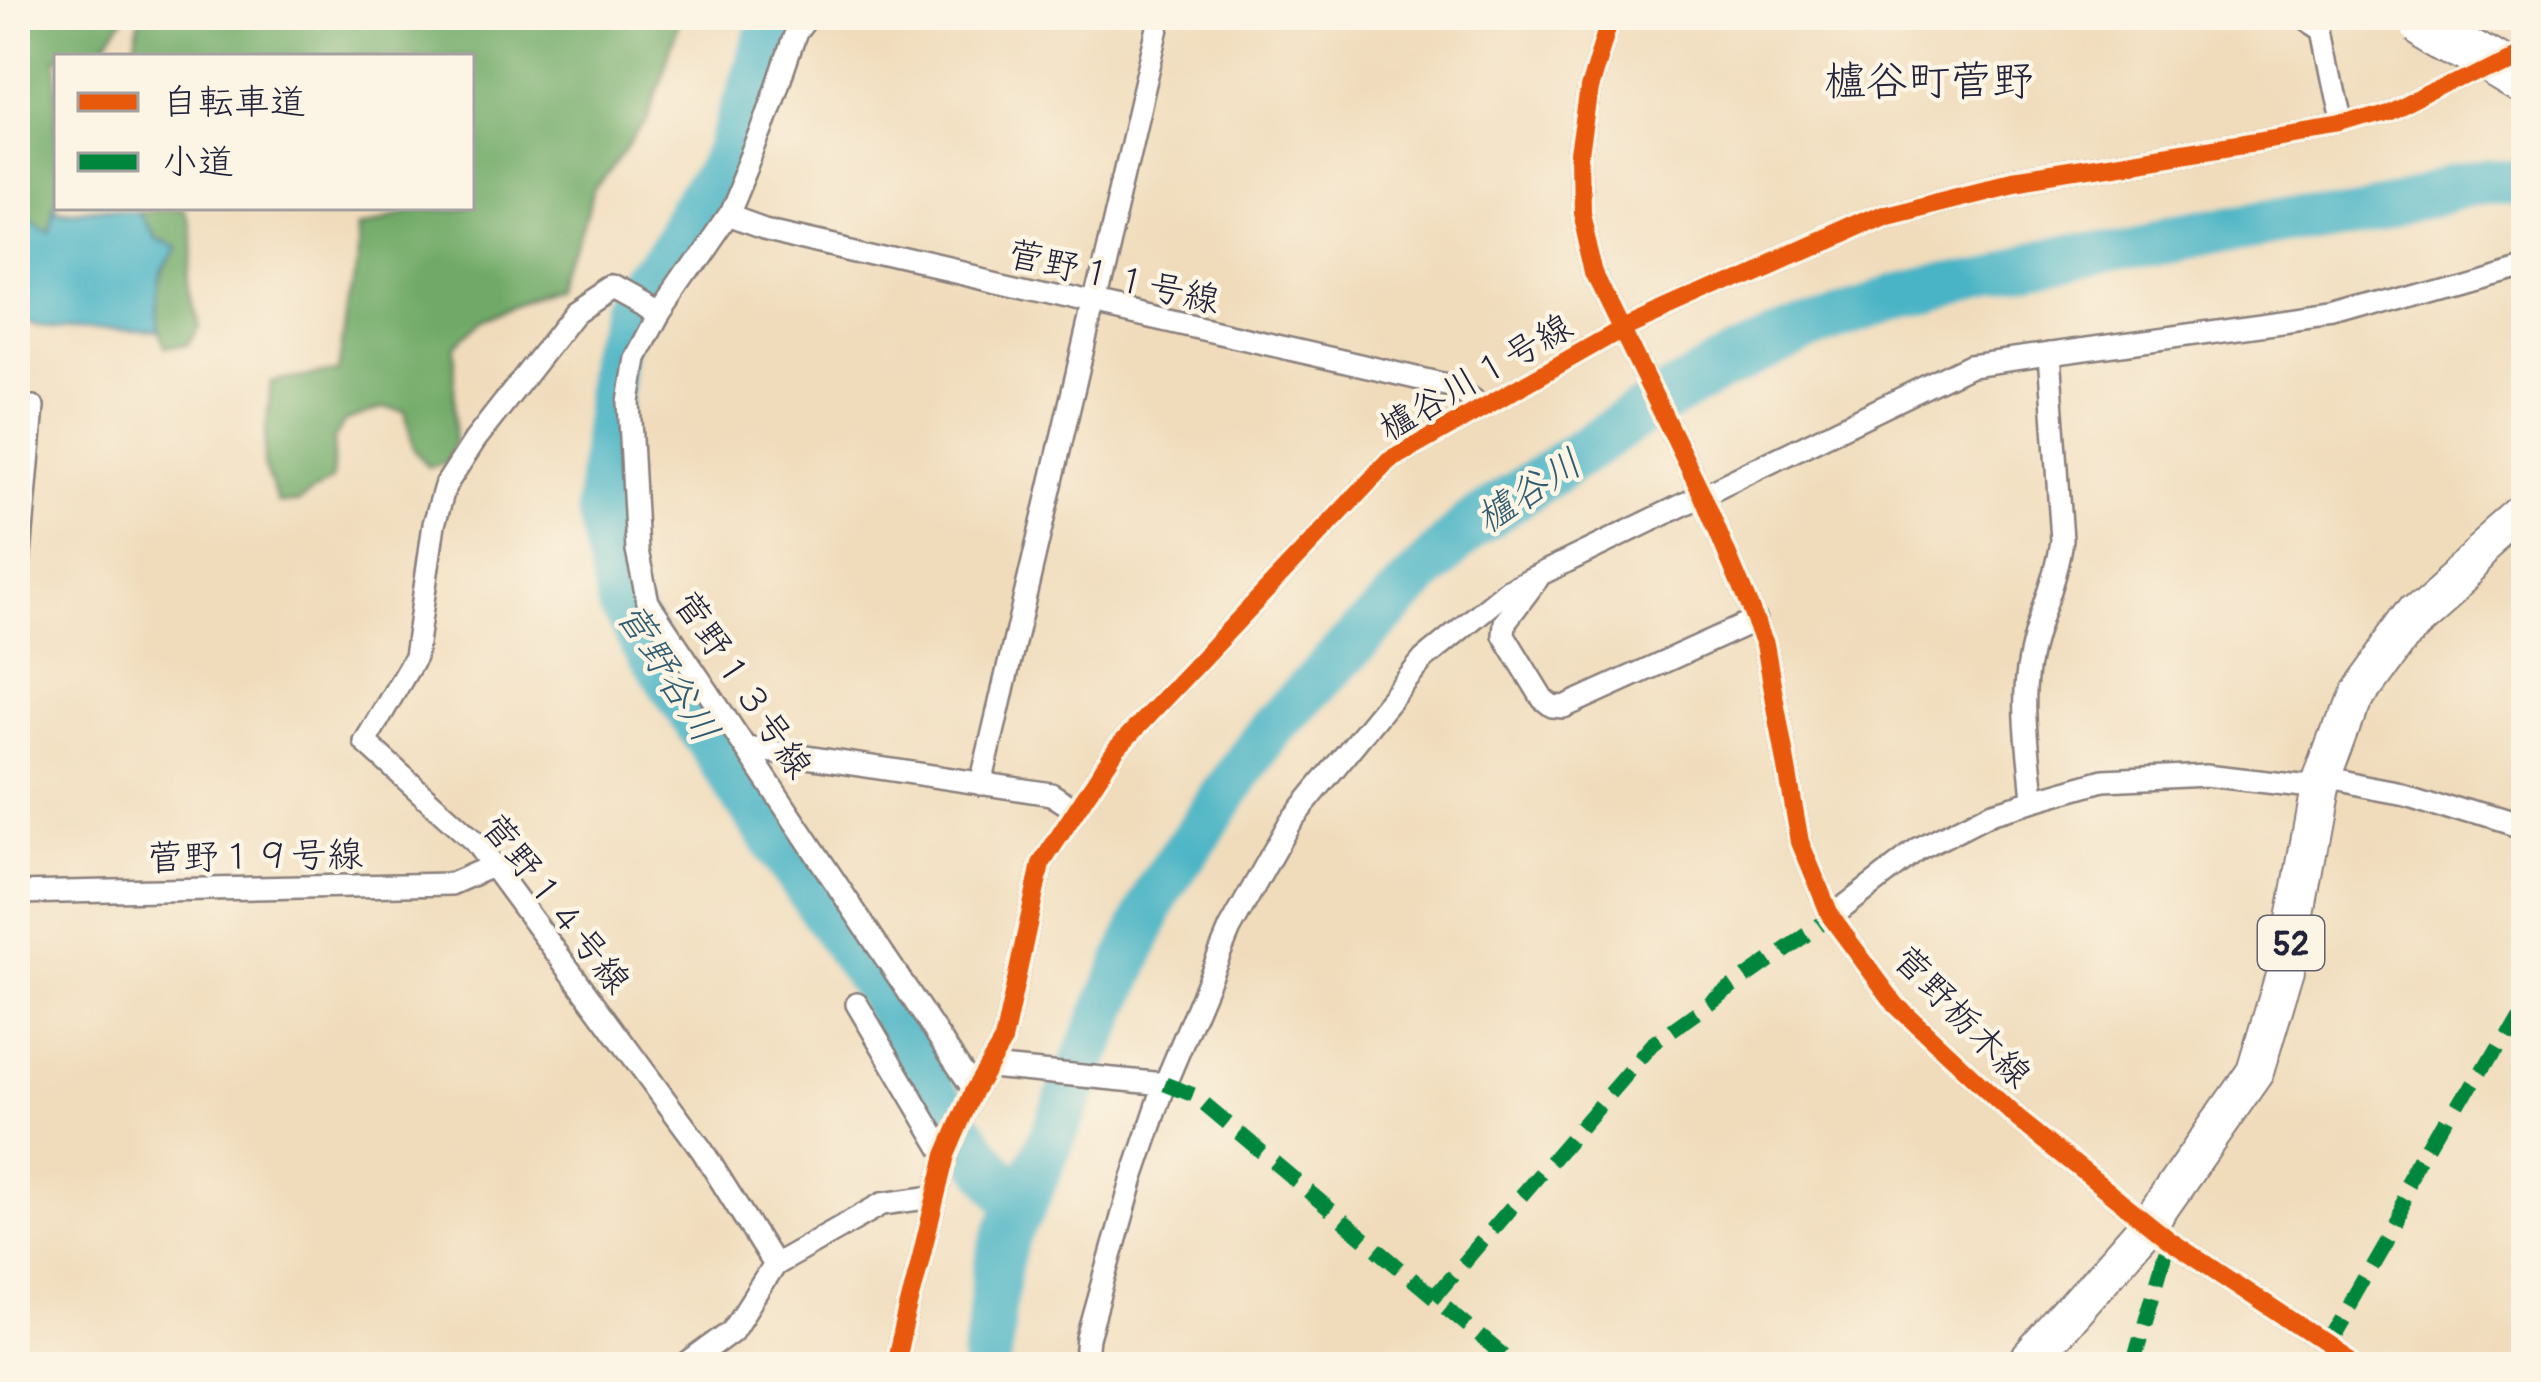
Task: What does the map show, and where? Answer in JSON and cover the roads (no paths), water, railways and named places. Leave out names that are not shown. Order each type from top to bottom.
[{"type":"highway","points":[[2419,15],[2526,77]]},
{"type":"main road","name":"52","points":[[2023,1367],[2150,1222],[2255,1072],[2286,969],[2321,782],[2352,698],[2416,610],[2526,513]]},
{"type":"street","name":"菅野１３号線","points":[[809,15],[796,32],[727,215],[658,314],[636,358],[629,402],[637,551],[648,602],[974,1090]]},
{"type":"street","points":[[981,784],[1161,15]]},
{"type":"street","points":[[1611,15],[1589,89],[1579,154],[1580,210],[1594,273],[1620,330]]},
{"type":"street","points":[[2302,15],[2324,30],[2344,128]]},
{"type":"street","name":"櫨谷川１号線","points":[[894,1367],[946,1155],[974,1090],[1004,1041],[1041,864],[1117,748],[1389,461],[1620,330],[1884,212],[2012,180],[2344,128],[2386,114],[2526,44]]},
{"type":"street","name":"菅野１１号線","points":[[727,215],[763,228],[1455,387],[1483,407]]},
{"type":"street","points":[[1085,1367],[1088,1338],[1132,1178],[1165,1084],[1230,929],[1290,822],[1424,659],[1508,590],[1970,365],[2333,315],[2526,260]]},
{"type":"street","name":"菅野１４号線","points":[[658,314],[612,288],[575,312],[475,440],[445,487],[434,524],[415,657],[365,742],[475,842],[701,1150],[774,1265]]},
{"type":"street","name":"菅野栃木線","points":[[1620,330],[1702,494],[1756,620],[1774,686],[1800,842],[1831,917],[1897,1005],[2018,1118],[2169,1240],[2360,1367]]},
{"type":"street","points":[[2033,800],[2026,696],[2029,664],[2059,567],[2062,540],[2049,354]]},
{"type":"street","points":[[15,611],[33,407]]},
{"type":"street","points":[[1543,572],[1505,622],[1504,635],[1543,700],[1552,706],[1564,707],[1756,620]]},
{"type":"street","points":[[747,748],[1051,794],[1076,810]]},
{"type":"street","points":[[1831,917],[1918,850],[1992,812],[2104,780],[2206,775],[2321,782],[2408,793],[2526,829]]},
{"type":"street","name":"菅野１９号線","points":[[15,893],[451,884],[492,866]]},
{"type":"street","points":[[857,1004],[946,1155]]},
{"type":"street","points":[[990,1067],[1165,1084]]},
{"type":"street","points":[[683,1367],[732,1331],[774,1265],[883,1204],[933,1197]]},
{"type":"water","points":[[15,207],[49,225],[54,207],[139,210],[149,238],[171,247],[160,274],[159,333],[34,327],[15,316]]},
{"type":"waterway","name":"菅野谷川","points":[[775,15],[730,155],[625,313],[611,351],[601,511],[620,603],[885,1002],[933,1092],[1021,1210]]},
{"type":"waterway","name":"櫨谷川","points":[[986,1367],[1004,1243],[1159,889],[1271,728],[1469,527],[1628,421],[1717,370],[1836,316],[1903,295],[2168,239],[2526,172]]},
{"type":"district","name":"櫨谷町菅野","points":[[1929,80]]}]
